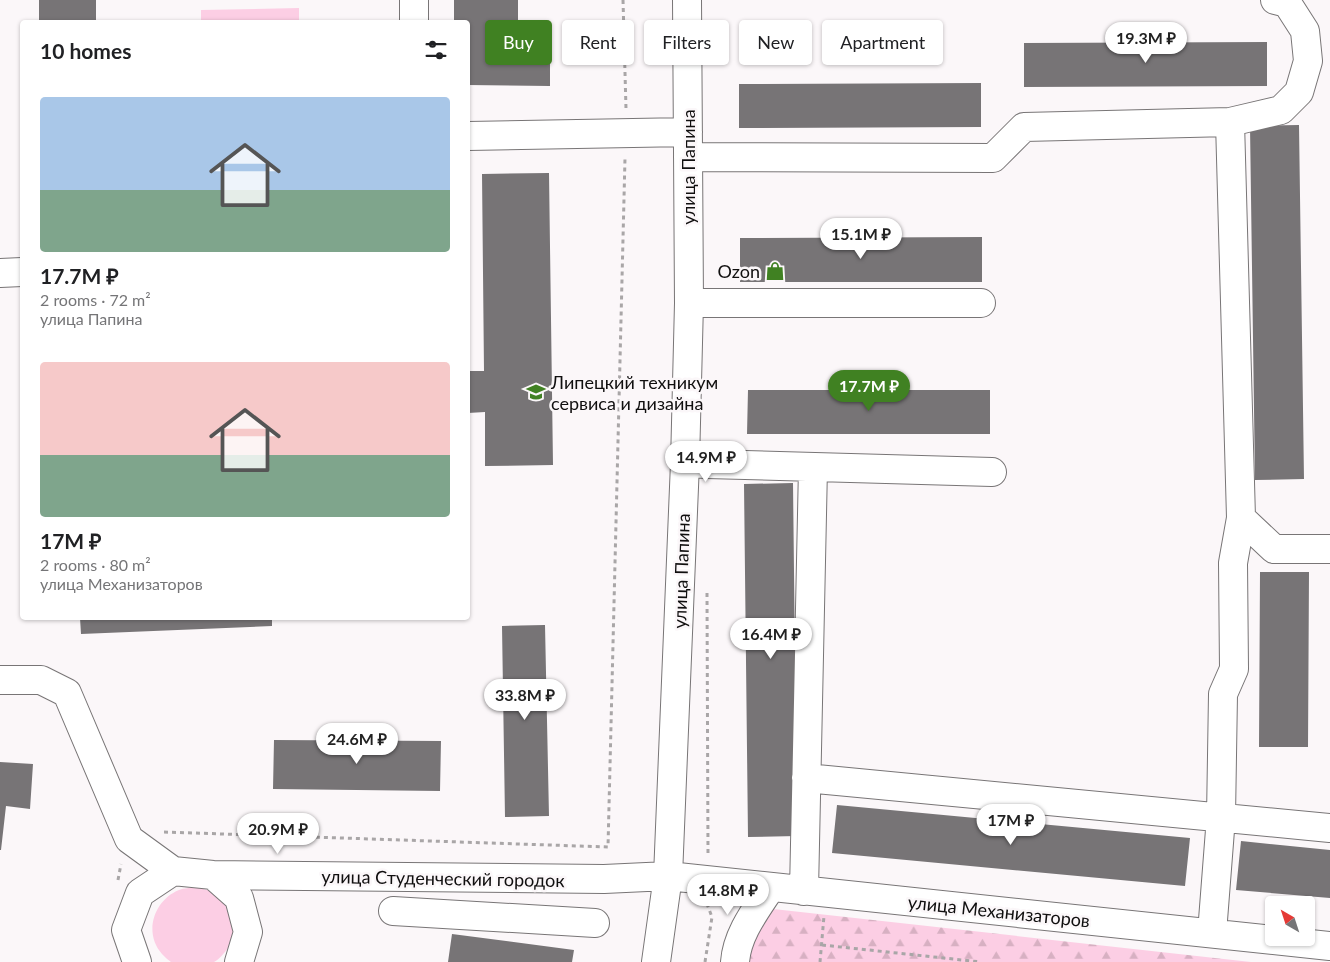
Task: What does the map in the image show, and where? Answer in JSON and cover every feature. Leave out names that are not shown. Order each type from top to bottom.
[{"type":"street","points":[[414,0],[414,20]]},
{"type":"street","name":"улица Папина","points":[[656,962],[668,876],[685,462],[689,303],[687,0]]},
{"type":"street","points":[[470,136],[626,133],[688,144],[993,158],[1024,127],[1230,122],[1281,110],[1299,92],[1308,61],[1304,31],[1287,2],[1275,0]]},
{"type":"street","points":[[1212,934],[1221,818],[1223,694],[1234,670],[1233,563],[1241,518],[1230,122]]},
{"type":"street","points":[[0,273],[20,272]]},
{"type":"street","points":[[689,303],[981,303]]},
{"type":"street","points":[[685,462],[992,472]]},
{"type":"street","points":[[813,467],[806,778],[815,892]]},
{"type":"street","points":[[1241,518],[1274,549],[1330,549]]},
{"type":"street","points":[[0,680],[41,680],[67,693],[129,839],[173,871],[140,893],[126,930],[137,962]]},
{"type":"street","points":[[806,778],[1330,828]]},
{"type":"street","name":"улица Студенческий городок","points":[[173,871],[213,875],[604,879],[668,876]]},
{"type":"street","points":[[213,875],[239,898],[248,932],[238,962]]},
{"type":"street","name":"улица Механизаторов","points":[[668,876],[1330,946]]},
{"type":"street","points":[[735,962],[740,938],[771,887]]},
{"type":"street","points":[[393,911],[595,923]]},
{"type":"path","points":[[126,831],[608,847],[626,133],[623,0]]},
{"type":"path","points":[[815,892],[822,945],[820,962]]},
{"type":"path","points":[[705,902],[712,917],[706,962]]},
{"type":"path","points":[[822,945],[980,962]]},
{"type":"green space","points":[[299,8],[299,20],[201,20],[201,10]]},
{"type":"green space","points":[[195,887],[210,891],[228,908],[233,924],[231,940],[225,952],[214,962],[171,962],[156,946],[152,927],[154,918],[163,901],[170,895],[181,889]]},
{"type":"green space","points":[[747,906],[1251,962],[740,962]]},
{"type":"building","points":[[39,0],[96,0],[96,20],[39,20]]},
{"type":"building","points":[[454,0],[518,0],[518,20],[485,20],[485,65],[550,65],[550,86],[470,85],[470,20],[454,20]]},
{"type":"building","points":[[1267,42],[1267,86],[1024,87],[1024,43]]},
{"type":"building","points":[[981,83],[981,127],[739,128],[739,84]]},
{"type":"building","points":[[1299,125],[1304,479],[1255,480],[1250,126]]},
{"type":"building","points":[[549,173],[553,465],[485,466],[485,412],[470,413],[470,371],[484,371],[482,174]]},
{"type":"building","points":[[982,237],[982,282],[740,282],[740,238]]},
{"type":"building","points":[[748,390],[990,390],[990,434],[747,434]]},
{"type":"building","points":[[793,483],[797,836],[748,837],[744,484]]},
{"type":"building","points":[[1260,572],[1309,572],[1308,747],[1259,747]]},
{"type":"building","points":[[80,620],[272,620],[272,626],[81,634]]},
{"type":"building","points":[[545,625],[549,816],[505,817],[502,626]]},
{"type":"building","points":[[274,740],[441,741],[440,791],[273,789]]},
{"type":"building","points":[[0,762],[33,764],[30,809],[6,806],[1,850],[0,850]]},
{"type":"building","points":[[837,805],[1190,838],[1185,886],[832,853]]},
{"type":"building","points":[[1241,841],[1330,850],[1330,898],[1236,890]]},
{"type":"building","points":[[452,934],[574,950],[572,962],[448,962]]},
{"type":"place","name":"Ozon","points":[[775,271]]},
{"type":"place","name":"Липецкий техникум сервиса и дизайна","points":[[536,392]]}]
